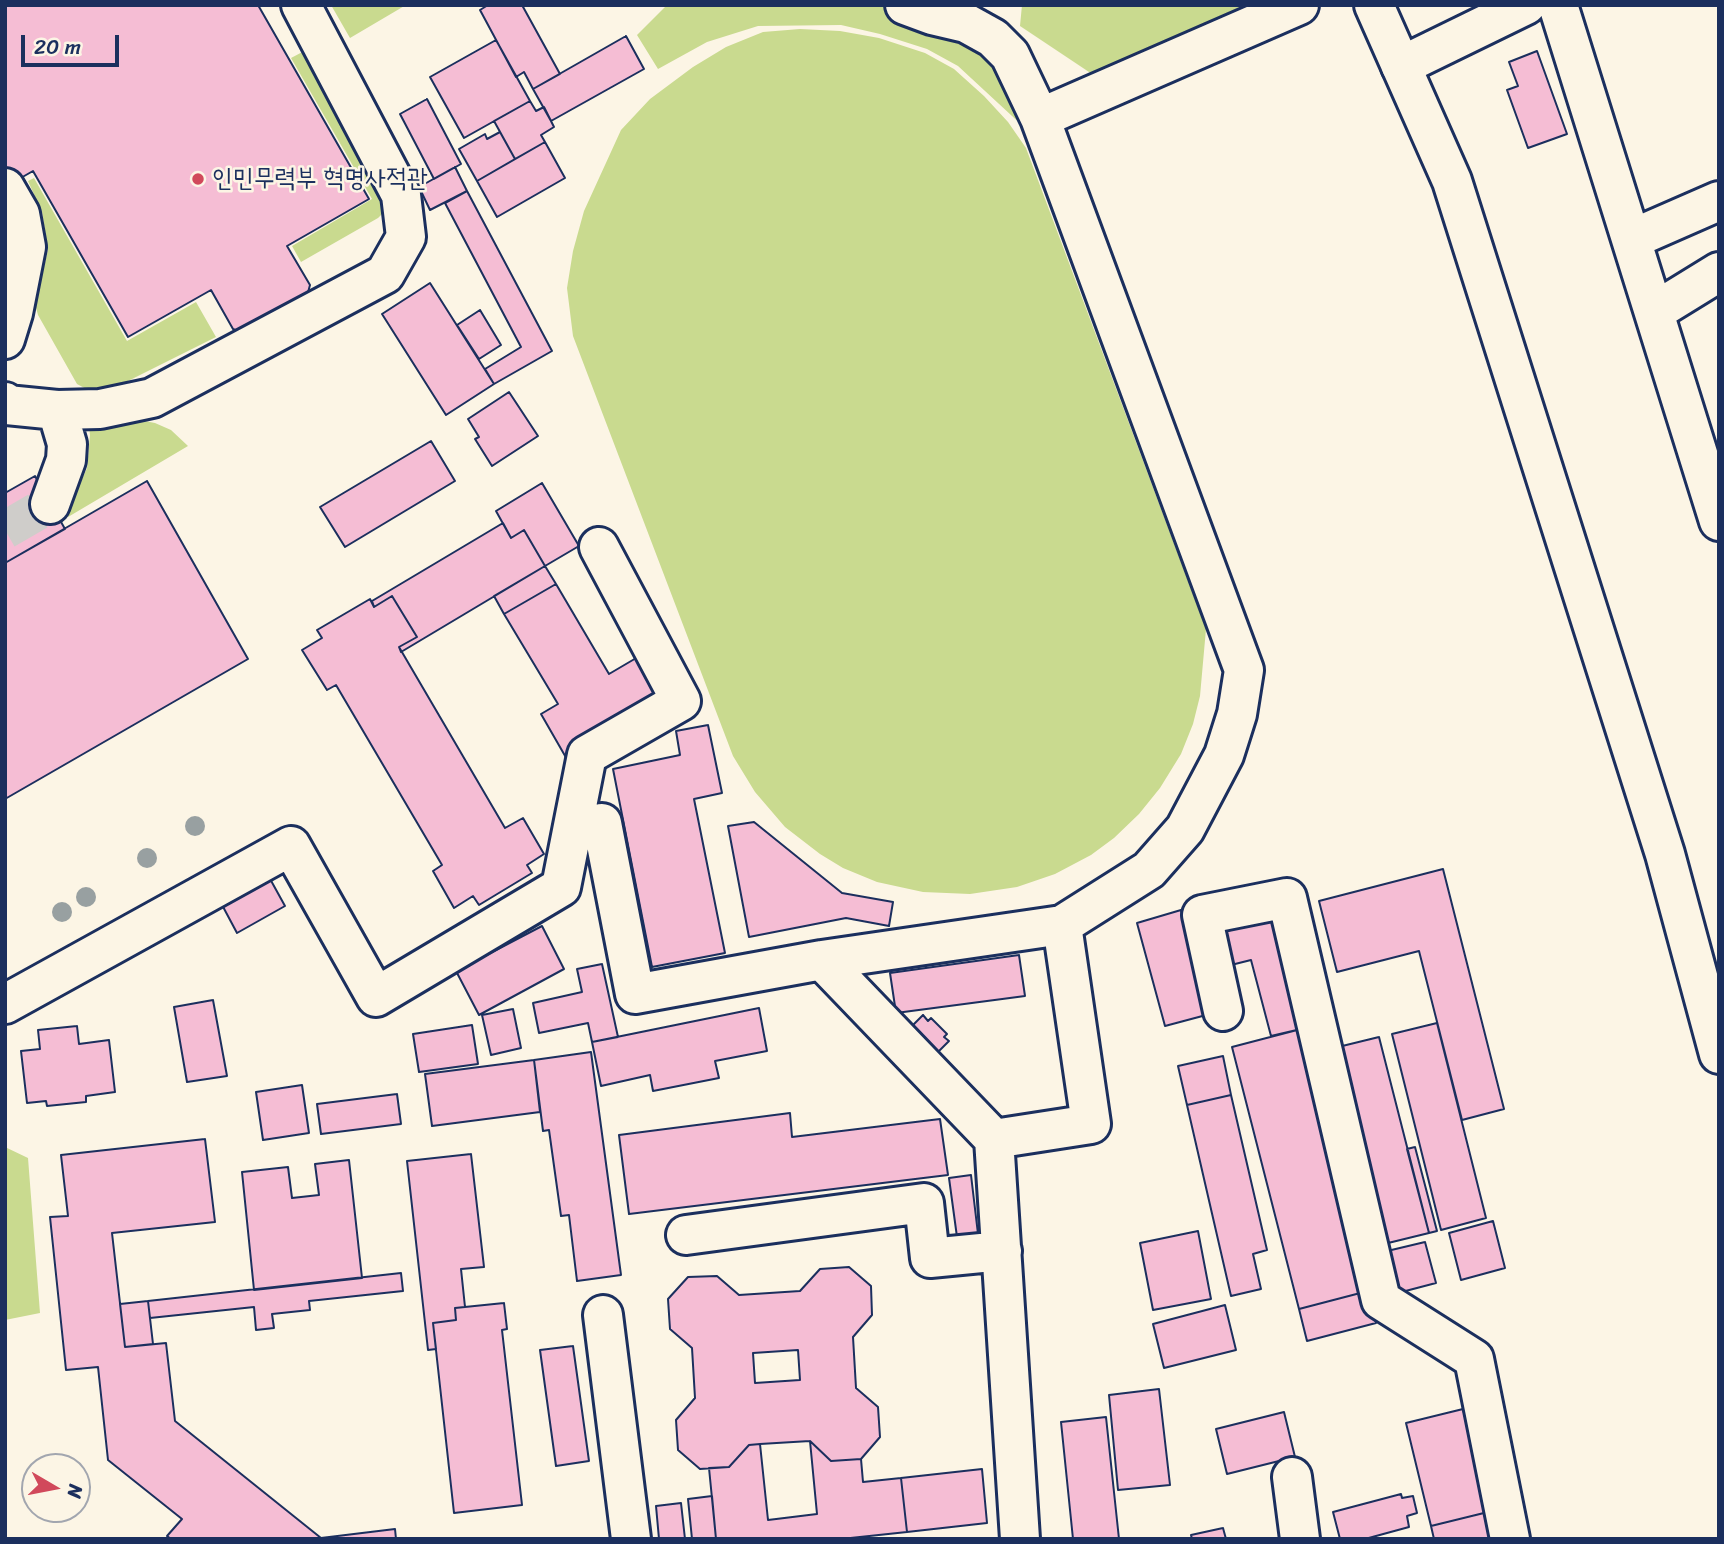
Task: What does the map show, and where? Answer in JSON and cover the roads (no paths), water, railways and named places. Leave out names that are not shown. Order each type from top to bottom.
[{"type":"street","points":[[6,404],[57,411],[100,409],[152,398],[384,274],[406,237],[401,194],[301,5]]},
{"type":"street","points":[[602,823],[635,994],[822,960],[1062,925],[1149,870],[1185,829],[1224,755],[1237,714],[1244,670],[1040,118],[1010,55],[993,38],[966,23],[905,5]]},
{"type":"street","points":[[1040,118],[1299,5]]},
{"type":"street","points":[[1374,5],[1452,181],[1665,854],[1719,1054]]},
{"type":"street","points":[[1402,66],[1526,5]]},
{"type":"street","points":[[1558,5],[1719,521]]},
{"type":"street","points":[[5,188],[20,214],[26,247],[5,339]]},
{"type":"street","points":[[1632,239],[1719,201]]},
{"type":"street","points":[[1654,312],[1719,272]]},
{"type":"street","points":[[50,504],[66,460],[67,444],[57,411]]},
{"type":"street","points":[[5,1004],[291,846],[376,997],[561,887],[587,755],[681,701],[599,547]]},
{"type":"street","points":[[1223,1011],[1202,915],[1287,898],[1381,1300],[1474,1359],[1510,1539]]},
{"type":"street","points":[[994,1139],[1091,1124],[1062,925]]},
{"type":"street","points":[[822,960],[994,1139],[1020,1539]]},
{"type":"street","points":[[687,1235],[924,1203],[930,1258],[1002,1251]]},
{"type":"street","points":[[603,1315],[631,1539]]},
{"type":"street","points":[[1292,1477],[1300,1539]]},
{"type":"tunnel","points":[[5,530],[50,504]]},
{"type":"place","name":"인민무력부 혁명사적관","points":[[198,179]]}]
